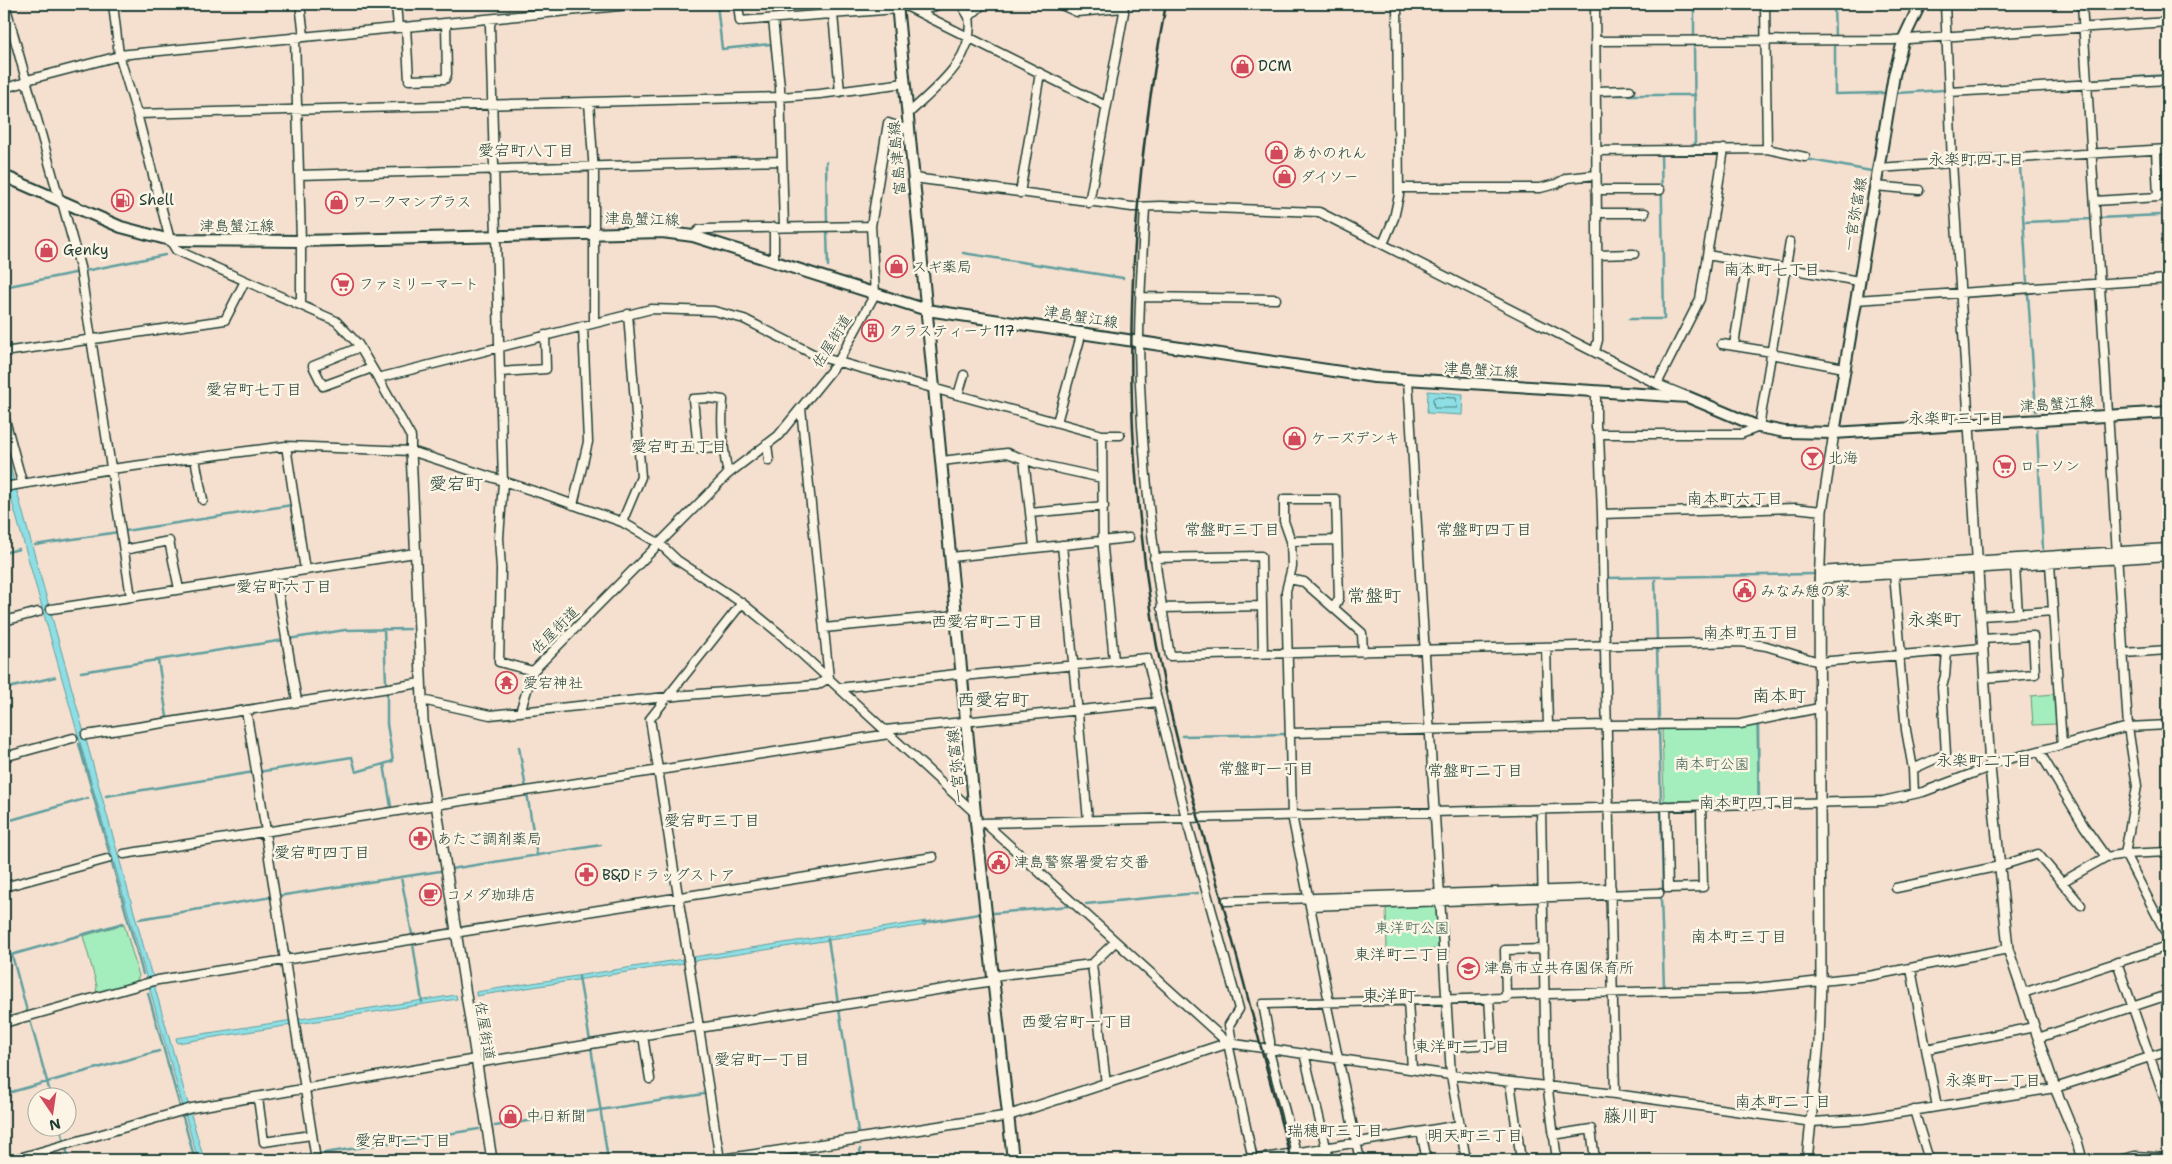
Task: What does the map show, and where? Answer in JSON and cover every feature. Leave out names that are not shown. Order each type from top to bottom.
[{"type":"main road","name":"一宮弥富線","points":[[1834,433],[1894,76],[1904,38],[1920,4]]},
{"type":"main road","name":"富島津島線","points":[[899,5],[926,310]]},
{"type":"main road","name":"津島蟹江線","points":[[4,176],[122,227],[170,240],[301,241],[495,234],[662,232],[693,236],[926,310],[1408,380],[1688,397],[1741,421],[1785,432],[1834,433],[2168,412]]},
{"type":"main road","name":"一宮弥富線","points":[[926,310],[1013,1160]]},
{"type":"street","points":[[5,4],[80,268],[131,597]]},
{"type":"street","points":[[113,4],[119,56],[137,114],[170,240],[176,250],[336,321],[360,347],[378,378],[411,437],[411,451]]},
{"type":"street","points":[[300,4],[298,110],[301,241],[300,305]]},
{"type":"street","points":[[396,4],[398,27]]},
{"type":"street","points":[[4,88],[119,56],[640,4]]},
{"type":"street","points":[[738,4],[740,21],[833,14],[899,5],[919,12],[1106,106]]},
{"type":"street","points":[[919,12],[940,4]]},
{"type":"street","points":[[908,114],[956,67],[969,37],[968,17],[961,4]]},
{"type":"street","points":[[968,17],[983,4]]},
{"type":"street","points":[[1058,4],[1078,12],[1123,6],[1089,203]]},
{"type":"street","points":[[1383,244],[1394,218],[1399,188],[1397,4]]},
{"type":"street","points":[[1595,4],[1598,255],[1598,340],[1595,351]]},
{"type":"street","points":[[1764,4],[1767,149]]},
{"type":"street","points":[[1945,4],[1952,162],[1962,292],[1984,678],[1990,766],[2008,949],[2055,1088],[2078,1141],[2082,1160]]},
{"type":"street","points":[[2082,4],[2116,556],[2128,727],[2136,786],[2125,854],[2168,937]]},
{"type":"street","points":[[833,14],[840,92]]},
{"type":"street","points":[[492,19],[490,26],[500,347],[502,482],[499,538],[501,569],[500,662],[533,671]]},
{"type":"street","points":[[773,19],[780,97],[784,227]]},
{"type":"street","points":[[1595,41],[1893,40],[2168,22]]},
{"type":"street","points":[[406,26],[409,80],[445,79],[447,74],[446,24]]},
{"type":"street","points":[[1020,193],[1040,73]]},
{"type":"street","points":[[1949,92],[2168,80]]},
{"type":"street","points":[[137,114],[780,97],[840,92],[905,83]]},
{"type":"street","points":[[1596,91],[1630,90]]},
{"type":"street","points":[[589,102],[592,167],[594,323]]},
{"type":"street","name":"佐屋街道","points":[[520,712],[533,671],[728,474],[778,436],[838,362],[874,294],[872,226],[888,124],[909,130]]},
{"type":"street","points":[[1596,150],[1767,149],[1805,157]]},
{"type":"street","points":[[1878,168],[2168,149]]},
{"type":"street","points":[[1657,384],[1700,299],[1724,150]]},
{"type":"street","points":[[2095,201],[2158,198],[2156,150]]},
{"type":"street","points":[[299,175],[782,161]]},
{"type":"street","points":[[1399,188],[1540,188],[1556,184],[1567,178],[1596,175]]},
{"type":"street","points":[[914,178],[1089,203],[1132,207],[1320,212],[1657,384],[1688,397]]},
{"type":"street","points":[[1875,186],[1919,190]]},
{"type":"street","points":[[1596,190],[1660,190]]},
{"type":"street","points":[[1145,207],[1139,342],[1147,497],[1161,608],[1170,656],[1741,642],[1766,646],[1819,662],[1947,651],[2032,636],[2034,674],[1984,678]]},
{"type":"street","points":[[1597,213],[1645,213]]},
{"type":"street","points":[[693,236],[699,230],[708,229],[774,226],[872,226]]},
{"type":"street","points":[[774,226],[774,262]]},
{"type":"street","points":[[1599,434],[1741,434],[1759,426],[1790,242]]},
{"type":"street","points":[[1598,255],[1634,254]]},
{"type":"street","points":[[1707,255],[1859,280]]},
{"type":"street","points":[[1734,345],[1747,262]]},
{"type":"street","points":[[1856,300],[2168,279]]},
{"type":"street","points":[[4,352],[225,320],[245,281]]},
{"type":"street","points":[[1141,297],[1276,299]]},
{"type":"street","points":[[378,378],[651,309],[714,311],[744,319],[817,356],[1102,435],[1120,434]]},
{"type":"street","points":[[622,522],[641,477],[628,314]]},
{"type":"street","points":[[573,504],[588,442],[582,326]]},
{"type":"street","points":[[1057,422],[1082,332]]},
{"type":"street","points":[[500,372],[546,370],[545,335]]},
{"type":"street","points":[[1722,344],[1844,368]]},
{"type":"street","points":[[360,347],[313,366],[323,386],[372,368]]},
{"type":"street","points":[[958,395],[964,375]]},
{"type":"street","points":[[1408,380],[1451,1075],[1466,1160]]},
{"type":"street","points":[[1596,392],[1596,428],[1599,434],[1602,514],[1615,1094]]},
{"type":"street","points":[[723,448],[698,449],[693,399],[723,400],[722,415],[725,441],[723,448],[728,474]]},
{"type":"street","points":[[801,408],[829,678]]},
{"type":"street","points":[[4,416],[19,483]]},
{"type":"street","points":[[1807,1160],[1819,1042],[1821,980],[1819,575],[1822,511],[1834,433]]},
{"type":"street","points":[[1102,435],[1105,540],[1103,548],[1114,661]]},
{"type":"street","points":[[767,444],[769,462]]},
{"type":"street","points":[[286,446],[305,570]]},
{"type":"street","points":[[4,487],[111,469],[286,446],[411,451],[622,522],[660,544],[677,560],[742,603],[781,635],[979,819],[1228,1043],[1253,1160],[1297,1156],[1326,1148],[1460,1126]]},
{"type":"street","name":"佐屋街道","points":[[411,451],[423,721],[492,1160]]},
{"type":"street","points":[[942,461],[1007,452],[1024,459],[1102,478]]},
{"type":"street","points":[[195,459],[203,500]]},
{"type":"street","points":[[1024,459],[1034,548]]},
{"type":"street","points":[[1334,608],[1339,598],[1336,499],[1284,499],[1284,521],[1291,541],[1292,567],[1286,591],[1292,815],[1338,1058],[1360,1160]]},
{"type":"street","points":[[1030,513],[1104,506]]},
{"type":"street","points":[[1602,514],[1795,508],[1822,511]]},
{"type":"street","points":[[951,557],[1130,538]]},
{"type":"street","points":[[1291,541],[1337,540]]},
{"type":"street","points":[[124,550],[169,542],[179,589]]},
{"type":"street","points":[[1062,545],[1076,712],[1088,820]]},
{"type":"street","points":[[1819,575],[1894,574],[1977,566],[2015,567],[2116,556],[2168,548]]},
{"type":"street","points":[[51,609],[415,553]]},
{"type":"street","points":[[1154,558],[1261,556],[1263,654]]},
{"type":"street","points":[[1819,575],[2116,556],[2168,556]]},
{"type":"street","points":[[2050,564],[2062,745]]},
{"type":"street","points":[[2015,567],[2018,614]]},
{"type":"street","points":[[275,574],[297,701]]},
{"type":"street","points":[[1894,574],[1906,730],[1913,769],[1914,794]]},
{"type":"street","points":[[1289,579],[1304,582],[1362,633],[1363,652]]},
{"type":"street","points":[[742,603],[669,698],[650,719],[660,770],[720,1160],[1007,1116],[1228,1043],[1451,1075],[1548,1088],[1615,1094],[1812,1122],[1862,1119],[2055,1088],[2168,1051]]},
{"type":"street","points":[[1161,608],[1262,606]]},
{"type":"street","points":[[1981,616],[2053,611]]},
{"type":"street","points":[[4,621],[38,612]]},
{"type":"street","points":[[824,628],[957,615]]},
{"type":"street","points":[[1546,647],[1548,726]]},
{"type":"street","points":[[2124,653],[2168,650]]},
{"type":"street","points":[[1913,769],[1946,754],[1942,687],[1947,651]]},
{"type":"street","points":[[839,688],[956,674],[963,676],[1147,658],[1186,818],[1238,1009],[1229,1024],[1231,1037],[1228,1043]]},
{"type":"street","points":[[422,700],[490,715],[669,698],[686,694],[817,685],[829,678]]},
{"type":"street","points":[[86,734],[421,682]]},
{"type":"street","points":[[124,854],[660,770],[887,732],[1158,702]]},
{"type":"street","points":[[1290,733],[1548,726],[1740,724],[1819,708]]},
{"type":"street","points":[[246,710],[316,1160]]},
{"type":"street","points":[[979,819],[1088,820],[1883,801],[1914,794],[1990,766],[2039,751],[2128,727],[2168,725]]},
{"type":"street","points":[[4,757],[73,738]]},
{"type":"street","points":[[2039,751],[2084,826],[2106,857]]},
{"type":"street","points":[[1666,806],[1668,888],[1704,887],[1701,805]]},
{"type":"street","points":[[1541,809],[1548,1088],[1557,1160]]},
{"type":"street","points":[[2062,882],[2106,857],[2168,852]]},
{"type":"street","points":[[1896,888],[2000,866],[2038,854],[2081,905]]},
{"type":"street","points":[[4,1023],[158,980],[933,857]]},
{"type":"street","points":[[4,887],[107,859]]},
{"type":"street","points":[[1226,900],[1440,892],[1543,894]]},
{"type":"street","points":[[1310,906],[1440,902],[1543,894],[1611,892],[1659,894]]},
{"type":"street","points":[[12,1160],[191,1108],[1092,964],[1115,942]]},
{"type":"street","points":[[2023,993],[2168,946]]},
{"type":"street","points":[[1506,995],[1505,950],[1544,949]]},
{"type":"street","points":[[1297,1156],[1270,1048],[1263,1004],[1506,998],[1506,995],[1746,989],[1868,976],[2008,949]]},
{"type":"street","points":[[2118,962],[2168,1109]]},
{"type":"street","points":[[1092,964],[1106,1084]]},
{"type":"street","points":[[1911,969],[1937,1107]]},
{"type":"street","points":[[2038,1038],[2168,995]]},
{"type":"street","points":[[1449,1047],[1492,1044],[1489,998]]},
{"type":"street","points":[[1408,1000],[1412,1069]]},
{"type":"street","points":[[1927,1049],[2034,1027]]},
{"type":"street","points":[[643,1036],[650,1078]]},
{"type":"street","points":[[1304,1053],[1329,1160]]},
{"type":"street","points":[[1510,1082],[1521,1160]]},
{"type":"street","points":[[258,1098],[264,1142],[311,1135]]},
{"type":"street","points":[[1914,1110],[1929,1160]]},
{"type":"street","points":[[1553,1135],[1591,1129],[1595,1160]]},
{"type":"street","points":[[1421,1132],[1427,1160]]},
{"type":"street","points":[[2119,1160],[2136,1156],[2168,1158]]},
{"type":"green space","points":[[2054,694],[2056,724],[2033,725],[2031,696]]},
{"type":"green space","name":"南本町公園","points":[[1757,725],[1758,799],[1664,801],[1662,728]]},
{"type":"green space","name":"東洋町公園","points":[[1386,906],[1436,906],[1438,949],[1387,951]]},
{"type":"green space","points":[[124,924],[139,976],[136,982],[96,993],[97,986],[83,936]]},
{"type":"water","points":[[1428,391],[1463,394],[1462,415],[1427,413]]},
{"type":"water","points":[[4,445],[151,973],[155,977],[155,988],[204,1160],[198,1160],[4,473]]},
{"type":"water","points":[[926,921],[926,925],[694,961],[693,957]]},
{"type":"water","points":[[683,959],[684,963],[476,996],[476,992]]},
{"type":"water","points":[[456,995],[457,999],[177,1043],[176,1038]]},
{"type":"waterway","points":[[717,4],[722,49],[771,44],[775,73]]},
{"type":"waterway","points":[[1694,4],[1694,38]]},
{"type":"waterway","points":[[1834,5],[1835,36]]},
{"type":"waterway","points":[[1694,44],[1695,146]]},
{"type":"waterway","points":[[1835,44],[1835,94],[1883,93]]},
{"type":"waterway","points":[[2091,80],[2168,75]]},
{"type":"waterway","points":[[1898,93],[1943,90]]},
{"type":"waterway","points":[[1604,95],[1695,95]]},
{"type":"waterway","points":[[1629,319],[1664,319],[1661,153]]},
{"type":"waterway","points":[[1806,159],[1871,171]]},
{"type":"waterway","points":[[826,162],[827,223]]},
{"type":"waterway","points":[[2020,166],[2027,282]]},
{"type":"waterway","points":[[2099,218],[2160,215]]},
{"type":"waterway","points":[[2024,222],[2091,219]]},
{"type":"waterway","points":[[827,230],[828,266]]},
{"type":"waterway","points":[[963,253],[1123,278]]},
{"type":"waterway","points":[[4,287],[165,255]]},
{"type":"waterway","points":[[2028,294],[2036,411]]},
{"type":"waterway","points":[[2037,430],[2043,549]]},
{"type":"waterway","points":[[125,531],[292,505]]},
{"type":"waterway","points":[[35,545],[118,532]]},
{"type":"waterway","points":[[4,553],[19,549]]},
{"type":"waterway","points":[[2122,555],[2168,552]]},
{"type":"waterway","points":[[1993,563],[2111,556]]},
{"type":"waterway","points":[[1607,578],[1813,574]]},
{"type":"waterway","points":[[1655,577],[1657,640]]},
{"type":"waterway","points":[[384,629],[386,683]]},
{"type":"waterway","points":[[288,639],[345,630],[410,629]]},
{"type":"waterway","points":[[81,672],[284,640]]},
{"type":"waterway","points":[[1657,648],[1659,718]]},
{"type":"waterway","points":[[158,660],[167,717]]},
{"type":"waterway","points":[[4,689],[55,677]]},
{"type":"waterway","points":[[387,693],[387,724],[393,761],[384,764],[391,807]]},
{"type":"waterway","points":[[1758,725],[1759,798]]},
{"type":"waterway","points":[[1659,727],[1661,801]]},
{"type":"waterway","points":[[1182,736],[1286,734]]},
{"type":"waterway","points":[[79,744],[143,974]]},
{"type":"waterway","points":[[519,747],[526,789]]},
{"type":"waterway","points":[[258,772],[352,757],[356,772],[384,764]]},
{"type":"waterway","points":[[106,796],[254,772]]},
{"type":"waterway","points":[[527,793],[537,856]]},
{"type":"waterway","points":[[4,822],[88,798]]},
{"type":"waterway","points":[[1659,890],[1663,890],[1661,810]]},
{"type":"waterway","points":[[451,869],[601,845]]},
{"type":"waterway","points":[[278,896],[440,871]]},
{"type":"waterway","points":[[401,877],[412,934]]},
{"type":"waterway","points":[[1086,904],[1198,893]]},
{"type":"waterway","points":[[1661,896],[1664,988]]},
{"type":"waterway","points":[[139,919],[272,897]]},
{"type":"waterway","points":[[994,913],[1069,906]]},
{"type":"waterway","points":[[2159,910],[2168,909]]},
{"type":"waterway","points":[[923,923],[979,914]]},
{"type":"waterway","points":[[4,957],[123,923]]},
{"type":"waterway","points":[[828,939],[838,1003]]},
{"type":"waterway","points":[[413,944],[422,1002]]},
{"type":"waterway","points":[[12,955],[27,1011]]},
{"type":"waterway","points":[[579,977],[590,1041]]},
{"type":"waterway","points":[[148,993],[195,1160]]},
{"type":"waterway","points":[[839,1009],[858,1132]]},
{"type":"waterway","points":[[30,1020],[48,1086]]},
{"type":"waterway","points":[[591,1047],[608,1160]]},
{"type":"waterway","points":[[4,1094],[159,1051]]},
{"type":"waterway","points":[[495,1126],[704,1094]]},
{"type":"waterway","points":[[318,1154],[479,1129]]},
{"type":"waterway","points":[[62,1136],[64,1142]]},
{"type":"waterway","points":[[66,1148],[69,1160]]},
{"type":"waterway","points":[[860,1149],[862,1160]]},
{"type":"waterway","points":[[277,1160],[311,1155]]},
{"type":"railway","points":[[1166,4],[1143,153],[1134,253],[1131,354],[1132,404],[1142,537],[1158,652],[1173,722],[1291,1160]]},
{"type":"place","name":"DCM","points":[[1242,66]]},
{"type":"place","name":"あかのれん","points":[[1276,153]]},
{"type":"place","name":"ダイソー","points":[[1284,177]]},
{"type":"place","name":"Shell","points":[[123,200]]},
{"type":"place","name":"ワークマンプラス","points":[[336,202]]},
{"type":"place","name":"Genky","points":[[47,250]]},
{"type":"place","name":"スギ薬局","points":[[896,267]]},
{"type":"place","name":"ファミリーマート","points":[[343,284]]},
{"type":"place","name":"クラスティーナ117","points":[[872,331]]},
{"type":"place","name":"ケーズデンキ","points":[[1295,438]]},
{"type":"place","name":"北海","points":[[1812,458]]},
{"type":"place","name":"ローソン","points":[[2004,466]]},
{"type":"place","name":"みなみ憩の家","points":[[1744,591]]},
{"type":"place","name":"愛宕神社","points":[[507,683]]},
{"type":"place","name":"あたご調剤薬局","points":[[421,839]]},
{"type":"place","name":"津島警察署愛宕交番","points":[[998,862]]},
{"type":"place","name":"B&Dドラッグストア","points":[[586,875]]},
{"type":"place","name":"コメダ珈琲店","points":[[430,895]]},
{"type":"place","name":"津島市立共存園保育所","points":[[1468,968]]},
{"type":"place","name":"中日新聞","points":[[510,1116]]},
{"type":"district","name":"愛宕町八丁目","points":[[526,150]]},
{"type":"district","name":"永楽町四丁目","points":[[1976,159]]},
{"type":"district","name":"南本町七丁目","points":[[1772,269]]},
{"type":"district","name":"愛宕町七丁目","points":[[254,389]]},
{"type":"district","name":"永楽町三丁目","points":[[1956,418]]},
{"type":"district","name":"愛宕町五丁目","points":[[679,446]]},
{"type":"district","name":"愛宕町","points":[[456,484]]},
{"type":"district","name":"南本町六丁目","points":[[1735,498]]},
{"type":"district","name":"常盤町三丁目","points":[[1232,529]]},
{"type":"district","name":"常盤町四丁目","points":[[1484,529]]},
{"type":"district","name":"愛宕町六丁目","points":[[284,586]]},
{"type":"district","name":"常盤町","points":[[1374,596]]},
{"type":"district","name":"永楽町","points":[[1934,620]]},
{"type":"district","name":"西愛宕町二丁目","points":[[987,621]]},
{"type":"district","name":"南本町五丁目","points":[[1751,632]]},
{"type":"district","name":"南本町","points":[[1779,696]]},
{"type":"district","name":"西愛宕町","points":[[993,700]]},
{"type":"district","name":"永楽町二丁目","points":[[1984,760]]},
{"type":"district","name":"常盤町一丁目","points":[[1266,768]]},
{"type":"district","name":"常盤町二丁目","points":[[1475,770]]},
{"type":"district","name":"南本町四丁目","points":[[1747,802]]},
{"type":"district","name":"愛宕町三丁目","points":[[712,820]]},
{"type":"district","name":"愛宕町四丁目","points":[[322,852]]},
{"type":"district","name":"南本町三丁目","points":[[1739,936]]},
{"type":"district","name":"東洋町二丁目","points":[[1402,954]]},
{"type":"district","name":"東洋町","points":[[1389,996]]},
{"type":"district","name":"西愛宕町一丁目","points":[[1077,1021]]},
{"type":"district","name":"東洋町一丁目","points":[[1462,1046]]},
{"type":"district","name":"愛宕町一丁目","points":[[762,1059]]},
{"type":"district","name":"永楽町一丁目","points":[[1993,1080]]},
{"type":"district","name":"南本町二丁目","points":[[1783,1101]]},
{"type":"district","name":"藤川町","points":[[1630,1116]]},
{"type":"district","name":"瑞穂町三丁目","points":[[1335,1130]]},
{"type":"district","name":"明天町三丁目","points":[[1475,1135]]},
{"type":"district","name":"愛宕町二丁目","points":[[403,1140]]}]
